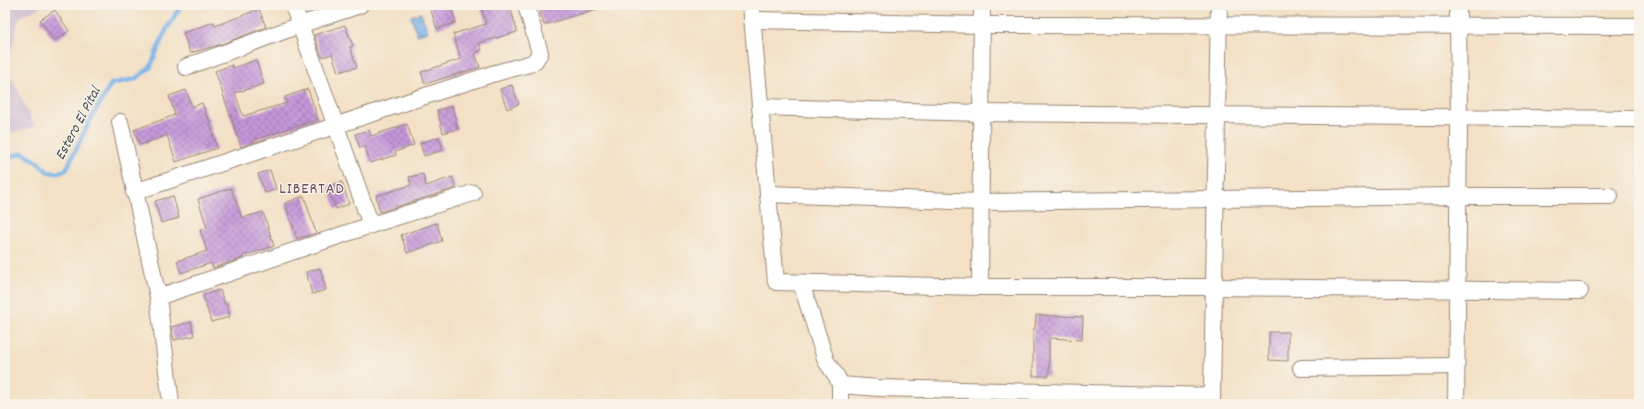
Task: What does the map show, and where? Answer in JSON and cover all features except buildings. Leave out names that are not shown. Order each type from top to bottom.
[{"type":"street","points":[[293,5],[371,225]]},
{"type":"street","points":[[186,67],[300,25],[360,5]]},
{"type":"street","points":[[134,192],[534,62],[540,53],[526,5]]},
{"type":"street","points":[[980,287],[982,5]]},
{"type":"street","points":[[840,385],[879,388],[1212,400],[1219,5]]},
{"type":"street","points":[[1456,404],[1459,117],[1458,5]]},
{"type":"street","points":[[1580,291],[1214,287],[980,287],[776,282],[752,12],[982,25],[1639,26]]},
{"type":"street","points":[[760,106],[981,113],[1639,119]]},
{"type":"street","points":[[120,122],[158,297],[171,404]]},
{"type":"street","points":[[158,297],[371,225],[474,193]]},
{"type":"street","points":[[768,194],[980,202],[1458,196],[1610,196]]},
{"type":"street","points":[[801,283],[826,361],[837,377],[840,385],[840,404]]},
{"type":"street","points":[[1301,368],[1456,366]]},
{"type":"shaded area","points":[[5,5],[44,5],[19,18],[7,68],[35,127],[5,134]]},
{"type":"water","points":[[421,13],[428,32],[417,35],[411,16]]},
{"type":"waterway","name":"Estero El Pital","points":[[5,158],[23,153],[37,162],[48,172],[57,173],[66,170],[90,120],[111,84],[135,79],[150,68],[164,34],[181,5]]},
{"type":"district","name":"LIBERTAD","points":[[312,187]]}]
